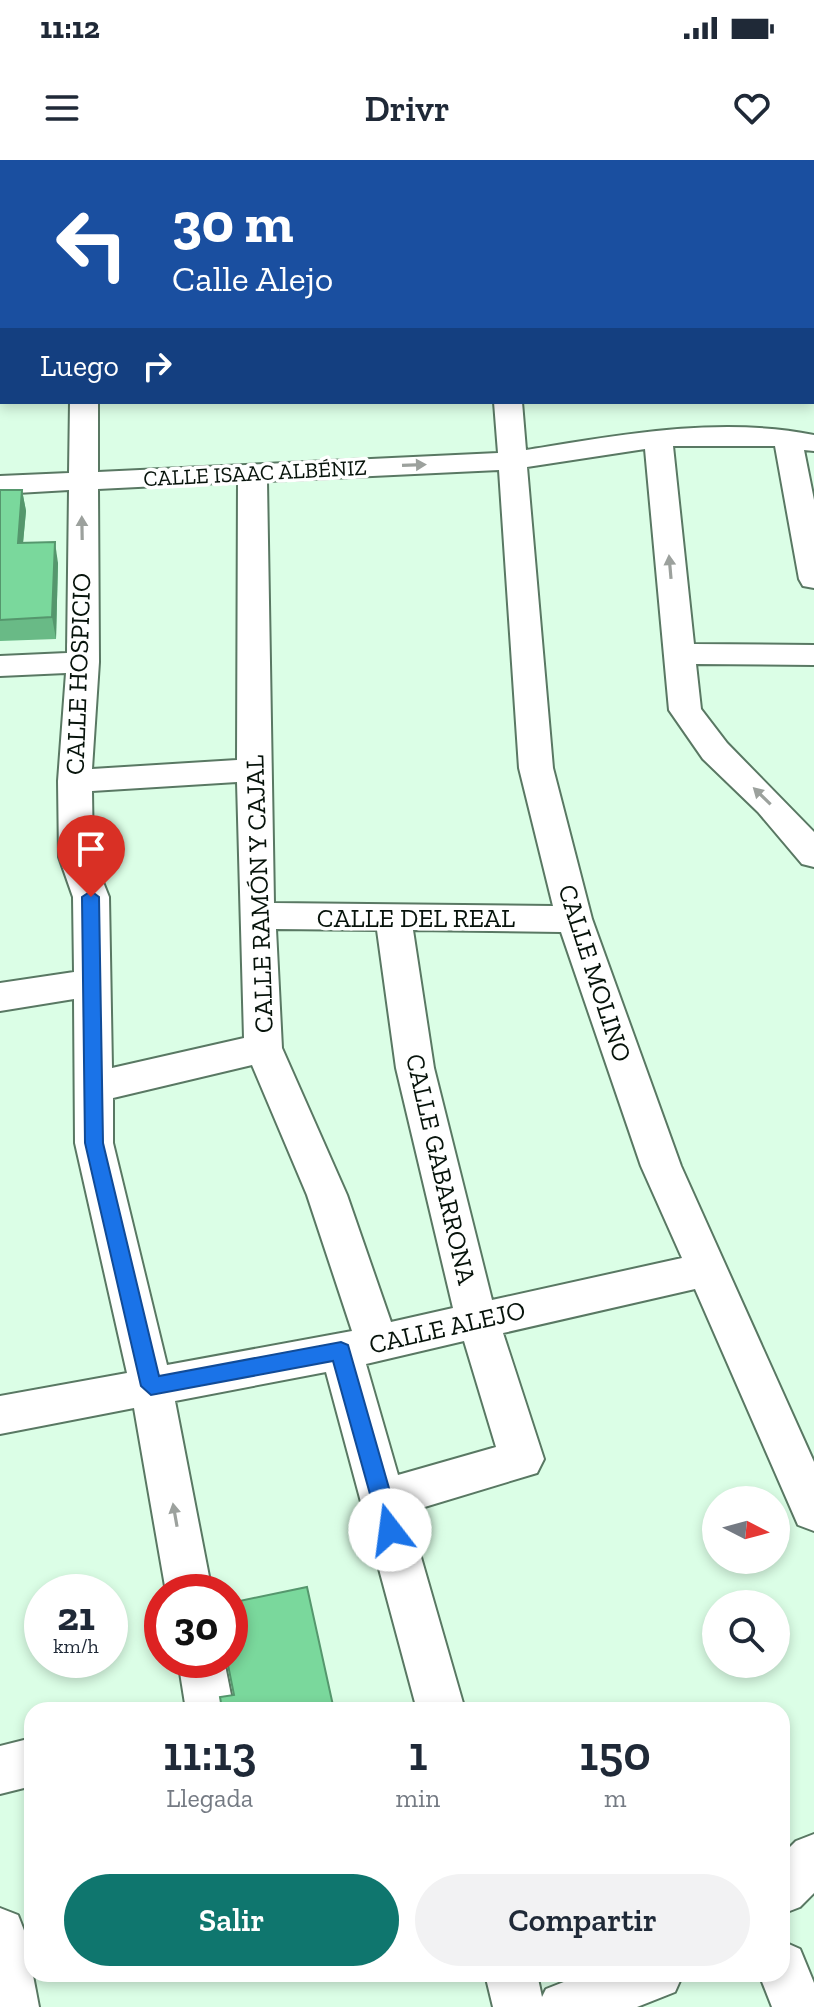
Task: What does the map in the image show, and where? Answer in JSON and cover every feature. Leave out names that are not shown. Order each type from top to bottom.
[{"type":"street","name":"CALLE HOSPICIO","points":[[84,404],[81,481],[83,662],[75,781],[76,857],[91,897],[94,1143],[151,1386],[186,1574]]},
{"type":"street","name":"CALLE MOLINO","points":[[508,404],[510,461],[536,768],[574,919],[661,1166],[814,1511]]},
{"type":"street","name":"CALLE ISAAC ALBÉNIZ","points":[[0,485],[510,461],[658,438],[801,440]]},
{"type":"street","points":[[658,438],[685,710],[715,751],[770,804],[814,855]]},
{"type":"street","points":[[801,440],[814,579]]},
{"type":"street","name":"CALLE RAMÓN Y CAJAL","points":[[252,472],[254,770],[263,1048],[327,1195],[359,1347],[382,1500],[439,1702]]},
{"type":"street","points":[[678,654],[814,655]]},
{"type":"street","points":[[0,666],[83,662]]},
{"type":"street","points":[[75,781],[254,770]]},
{"type":"street","name":"CALLE DEL REAL","points":[[257,916],[574,919]]},
{"type":"street","name":"CALLE GABARRONA","points":[[382,1500],[522,1459],[478,1321],[415,1068],[393,918]]},
{"type":"street","points":[[0,997],[91,983]]},
{"type":"street","points":[[95,1087],[263,1048]]},
{"type":"street","name":"CALLE ALEJO","points":[[0,1415],[359,1347],[705,1270]]},
{"type":"street","points":[[204,1678],[209,1702]]},
{"type":"street","points":[[0,1770],[24,1764]]},
{"type":"street","points":[[790,1882],[814,1859]]},
{"type":"street","points":[[0,1933],[13,2007]]},
{"type":"street","points":[[513,1982],[519,2007]]},
{"type":"street","points":[[564,2007],[634,1982]]},
{"type":"street","points":[[788,1982],[798,2007]]},
{"type":"building","points":[[0,490],[22,490],[18,543],[55,542],[52,617],[0,620]]},
{"type":"building","points":[[307,1587],[332,1702],[221,1702],[220,1697],[234,1695],[231,1678],[248,1678],[248,1599]]},
{"type":"route","points":[[91,897],[94,1143],[151,1386],[341,1351],[390,1530]]}]
